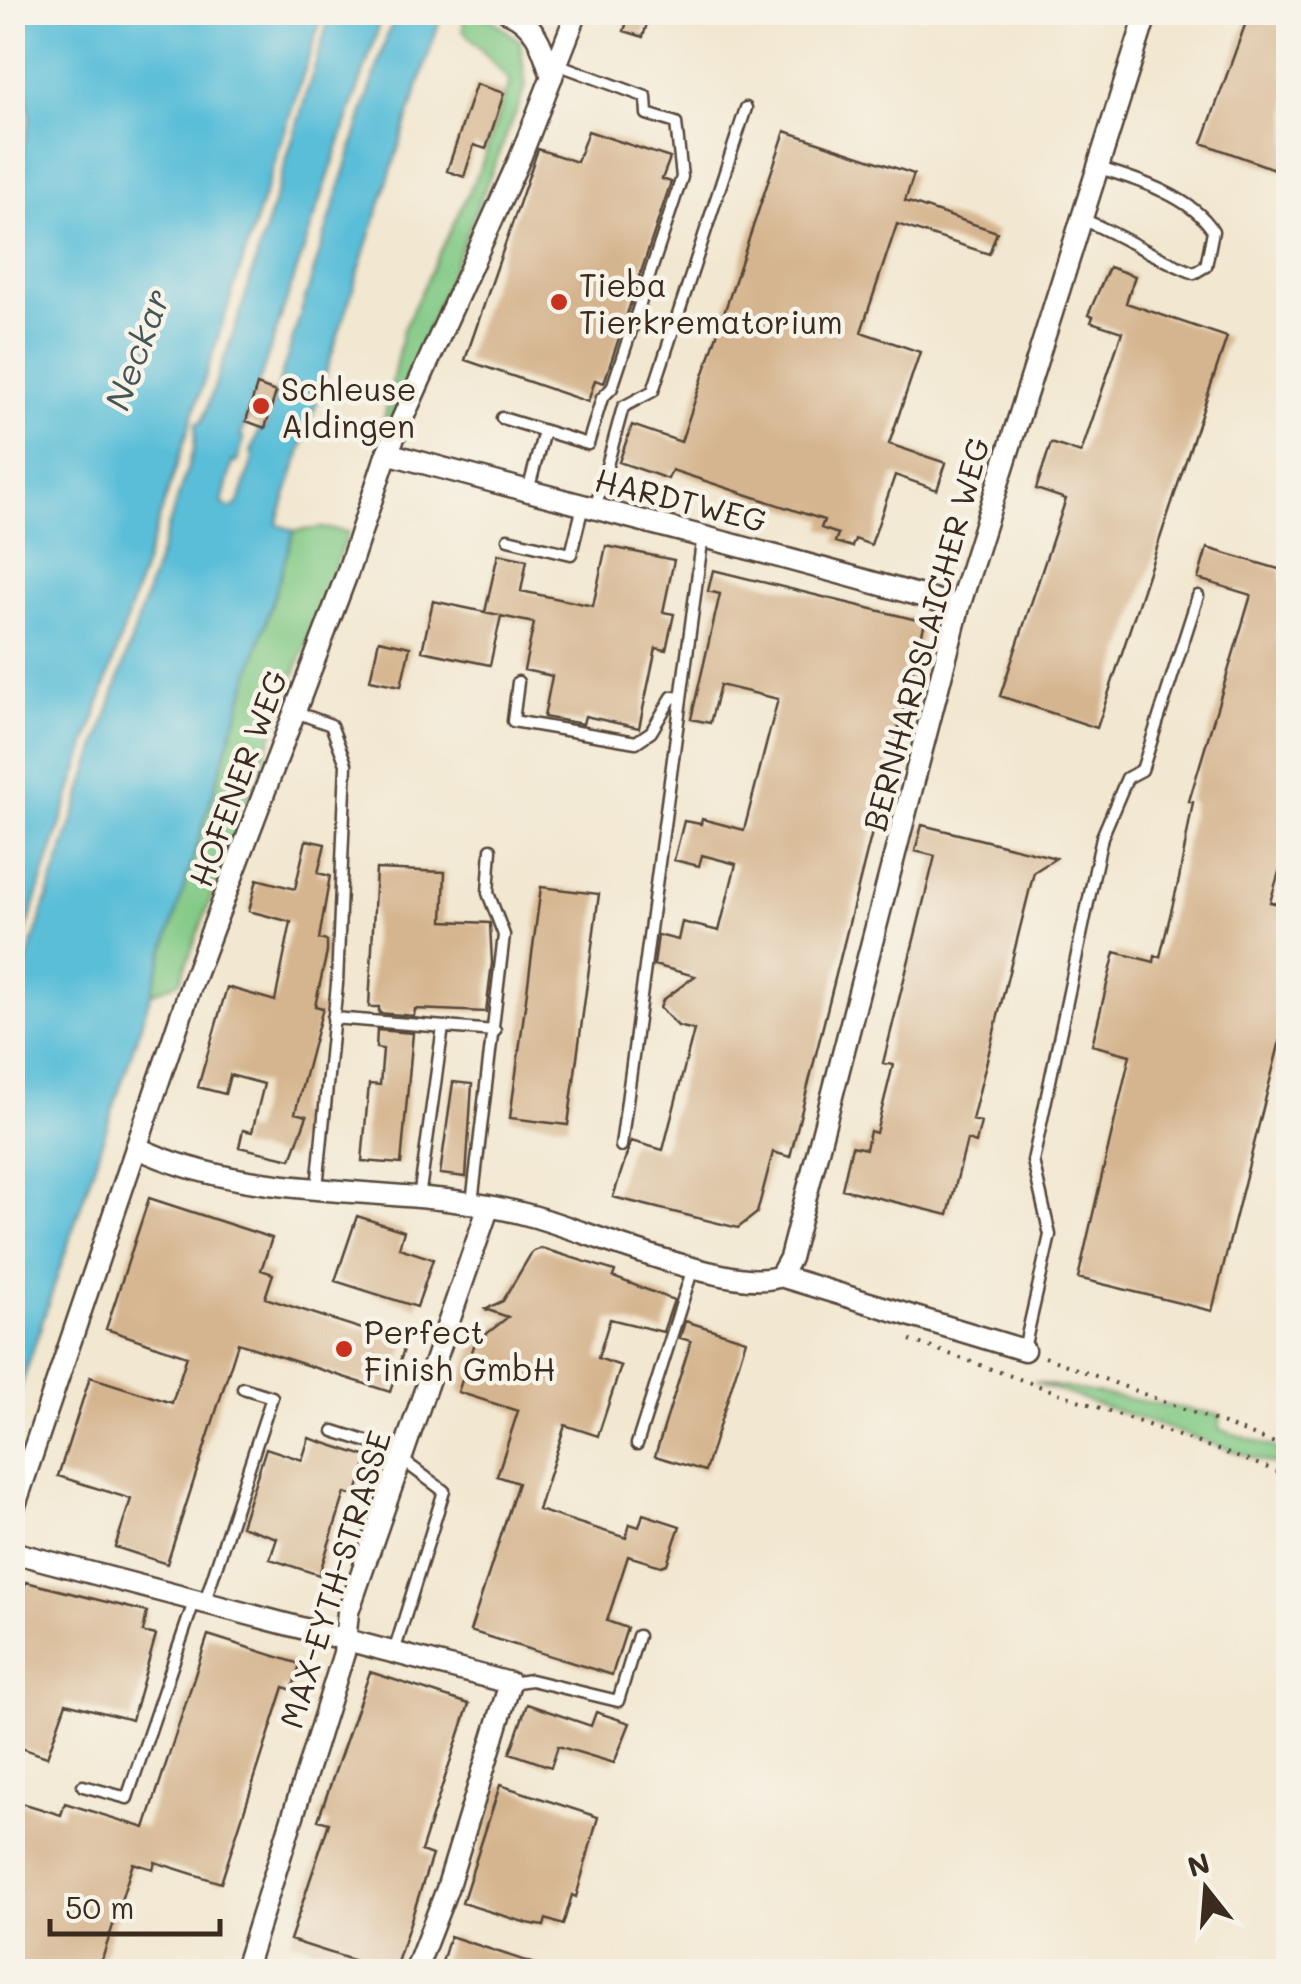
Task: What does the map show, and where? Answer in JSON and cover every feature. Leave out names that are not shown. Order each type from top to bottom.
[{"type":"street","points":[[508,12],[523,18],[541,41],[555,70]]},
{"type":"street","name":"HOFENER WEG","points":[[12,1514],[136,1147],[388,453],[577,12]]},
{"type":"street","name":"BERNHARDSLAICHER WEG","points":[[780,1276],[790,1258],[959,608],[1147,12]]},
{"type":"street","name":"HARDTWEG","points":[[388,453],[589,508],[704,534],[959,608]]},
{"type":"street","points":[[136,1147],[197,1171],[316,1189],[480,1205],[755,1283],[780,1276],[1024,1350]]},
{"type":"street","name":"MAX-EYTH-STRASSE","points":[[244,1972],[346,1640],[348,1612],[402,1456],[480,1205]]},
{"type":"street","points":[[12,1552],[510,1683],[447,1889],[415,1972]]},
{"type":"lane","points":[[502,418],[588,444],[602,398],[612,388],[682,177],[676,124],[647,114],[646,97],[555,70]]},
{"type":"lane","points":[[508,540],[571,554],[624,408],[653,391],[746,108]]},
{"type":"lane","points":[[1081,219],[1142,244],[1162,260],[1194,273],[1206,266],[1212,231],[1203,215],[1129,177],[1099,168]]},
{"type":"lane","points":[[528,492],[544,430]]},
{"type":"lane","points":[[621,1146],[704,534]]},
{"type":"lane","points":[[1024,1350],[1050,1235],[1033,1161],[1102,837],[1127,778],[1142,770],[1198,596]]},
{"type":"lane","points":[[518,682],[513,721],[636,742],[651,732],[672,697],[681,698]]},
{"type":"lane","points":[[292,710],[332,725],[346,764],[334,1018],[316,1189]]},
{"type":"lane","points":[[480,1205],[504,935],[488,893],[491,849]]},
{"type":"lane","points":[[334,1018],[496,1031]]},
{"type":"lane","points":[[419,1198],[442,1027]]},
{"type":"lane","points":[[637,1444],[693,1266]]},
{"type":"lane","points":[[83,1786],[127,1798],[272,1397],[242,1388]]},
{"type":"lane","points":[[334,1431],[402,1456],[444,1492],[394,1652]]},
{"type":"lane","points":[[510,1683],[531,1680],[618,1701],[638,1636]]},
{"type":"path","points":[[894,1334],[1288,1475]]},
{"type":"path","points":[[1024,1350],[1288,1448]]},
{"type":"green space","points":[[464,13],[494,21],[520,41],[526,87],[391,422],[384,420],[403,330],[481,166],[510,81],[463,30]]},
{"type":"green space","points":[[323,528],[348,532],[180,981],[151,994],[294,531]]},
{"type":"green space","points":[[1033,1382],[1221,1415],[1219,1429],[1288,1452],[1288,1470]]},
{"type":"water","name":"Neckar","points":[[13,12],[323,13],[13,971],[12,199],[30,118]]},
{"type":"water","points":[[379,13],[377,33],[241,435],[244,439],[237,462],[233,461],[222,503],[230,509],[239,503],[254,455],[251,453],[259,430],[265,428],[388,33],[398,13],[442,13],[277,524],[294,531],[151,994],[13,1410],[13,976],[22,976],[194,448],[196,423],[202,422],[239,317],[330,16]]},
{"type":"building","points":[[630,12],[649,17],[643,37],[624,31]]},
{"type":"building","points":[[1249,14],[1288,28],[1288,174],[1202,143]]},
{"type":"building","points":[[476,84],[504,93],[486,149],[474,145],[464,177],[447,171]]},
{"type":"building","name":"Tieba Tierkrematorium","points":[[588,131],[670,158],[662,179],[671,182],[604,383],[595,380],[588,402],[465,360],[538,149],[577,162]]},
{"type":"building","points":[[785,131],[914,174],[905,201],[997,232],[989,254],[897,224],[861,332],[920,352],[889,444],[946,463],[937,490],[895,475],[871,545],[855,539],[852,547],[835,542],[838,534],[821,528],[824,520],[672,470],[668,479],[619,462],[632,425],[681,442]]},
{"type":"building","points":[[1109,267],[1135,276],[1126,303],[1227,337],[1097,728],[1000,696],[1066,499],[1036,489],[1051,443],[1081,453],[1122,332],[1091,322],[1093,317],[1088,315]]},
{"type":"building","name":"Schleuse Aldingen","points":[[257,385],[276,392],[265,428],[246,421]]},
{"type":"building","points":[[606,546],[674,560],[663,612],[674,614],[666,650],[656,648],[639,728],[585,716],[583,724],[544,717],[552,676],[524,670],[534,623],[501,616],[490,665],[422,651],[433,601],[499,615],[485,612],[498,554],[527,560],[521,591],[593,606]]},
{"type":"building","points":[[1207,548],[1282,570],[1280,581],[1288,583],[1288,842],[1270,902],[1288,906],[1288,1009],[1212,1311],[1078,1278],[1130,1055],[1092,1045],[1115,952],[1154,962],[1155,956],[1160,957],[1179,879],[1193,802],[1189,801],[1251,595],[1198,579]]},
{"type":"building","points":[[713,570],[925,622],[790,1157],[773,1152],[757,1213],[738,1228],[613,1197],[631,1141],[663,1150],[694,1030],[678,1026],[660,1008],[663,1000],[695,976],[654,965],[658,935],[678,940],[682,922],[719,931],[736,864],[702,855],[699,866],[674,860],[684,821],[701,824],[702,819],[744,830],[778,699],[720,685],[710,723],[691,719],[720,594],[708,591]]},
{"type":"building","points":[[379,640],[410,647],[401,686],[370,680]]},
{"type":"building","points":[[922,825],[1056,858],[1034,872],[972,1120],[981,1122],[976,1143],[967,1140],[948,1215],[842,1189],[852,1146],[866,1149],[870,1131],[876,1133],[893,1065],[883,1063],[935,856],[915,851]]},
{"type":"building","points":[[306,840],[325,844],[318,873],[330,876],[319,939],[327,941],[327,952],[315,1006],[323,1008],[295,1113],[307,1116],[291,1159],[239,1147],[243,1130],[252,1132],[264,1084],[230,1075],[225,1094],[198,1087],[227,987],[275,1001],[291,922],[249,911],[257,879],[295,889]]},
{"type":"building","points":[[376,869],[445,872],[443,921],[490,923],[492,963],[486,1012],[415,1009],[414,1016],[379,1013],[379,1007],[369,1007]]},
{"type":"building","points":[[541,887],[599,894],[568,1125],[510,1118]]},
{"type":"building","points":[[377,1030],[413,1033],[401,1164],[362,1161],[369,1084],[380,1085],[383,1049],[376,1048]]},
{"type":"building","points":[[453,1082],[472,1084],[466,1177],[440,1174]]},
{"type":"building","points":[[149,1198],[272,1238],[261,1270],[273,1274],[265,1298],[406,1343],[390,1392],[238,1343],[167,1564],[115,1547],[131,1499],[58,1476],[90,1377],[172,1403],[187,1356],[106,1329]]},
{"type":"building","points":[[357,1216],[404,1231],[399,1248],[433,1259],[417,1307],[335,1281]]},
{"type":"building","points":[[541,1248],[615,1271],[613,1277],[674,1300],[663,1332],[610,1319],[598,1358],[621,1366],[598,1436],[565,1425],[538,1510],[626,1538],[630,1524],[639,1527],[643,1514],[680,1526],[667,1564],[661,1566],[628,1556],[607,1621],[627,1628],[612,1675],[470,1631],[518,1483],[497,1476],[518,1411],[458,1392],[475,1343],[508,1317],[485,1309],[503,1301],[532,1252]]},
{"type":"building","points":[[685,1321],[746,1340],[705,1471],[655,1456],[691,1341],[680,1338]]},
{"type":"building","points":[[309,1438],[368,1457],[356,1496],[345,1493],[319,1575],[270,1559],[277,1538],[241,1526],[266,1448],[302,1460]]},
{"type":"building","points":[[26,1582],[147,1612],[143,1632],[156,1635],[132,1720],[66,1703],[47,1757],[12,1745],[12,1616]]},
{"type":"building","points":[[208,1635],[300,1664],[292,1690],[284,1687],[221,1883],[155,1862],[153,1869],[133,1863],[98,1972],[12,1972],[12,1800],[61,1815],[65,1803],[145,1828]]},
{"type":"building","points":[[370,1672],[469,1704],[421,1851],[432,1855],[394,1972],[356,1972],[359,1962],[290,1940],[329,1823],[318,1820]]},
{"type":"building","points":[[527,1704],[591,1726],[596,1712],[630,1723],[614,1763],[558,1746],[551,1767],[510,1753]]},
{"type":"building","points":[[500,1785],[598,1817],[576,1897],[572,1895],[563,1925],[546,1919],[544,1926],[527,1923],[462,1903]]},
{"type":"building","points":[[450,1936],[547,1968],[546,1972],[439,1972]]},
{"type":"place","name":"Tieba Tierkrematorium","points":[[559,302]]},
{"type":"place","name":"Schleuse Aldingen","points":[[261,406]]},
{"type":"place","name":"Perfect Finish GmbH","points":[[344,1349]]}]
